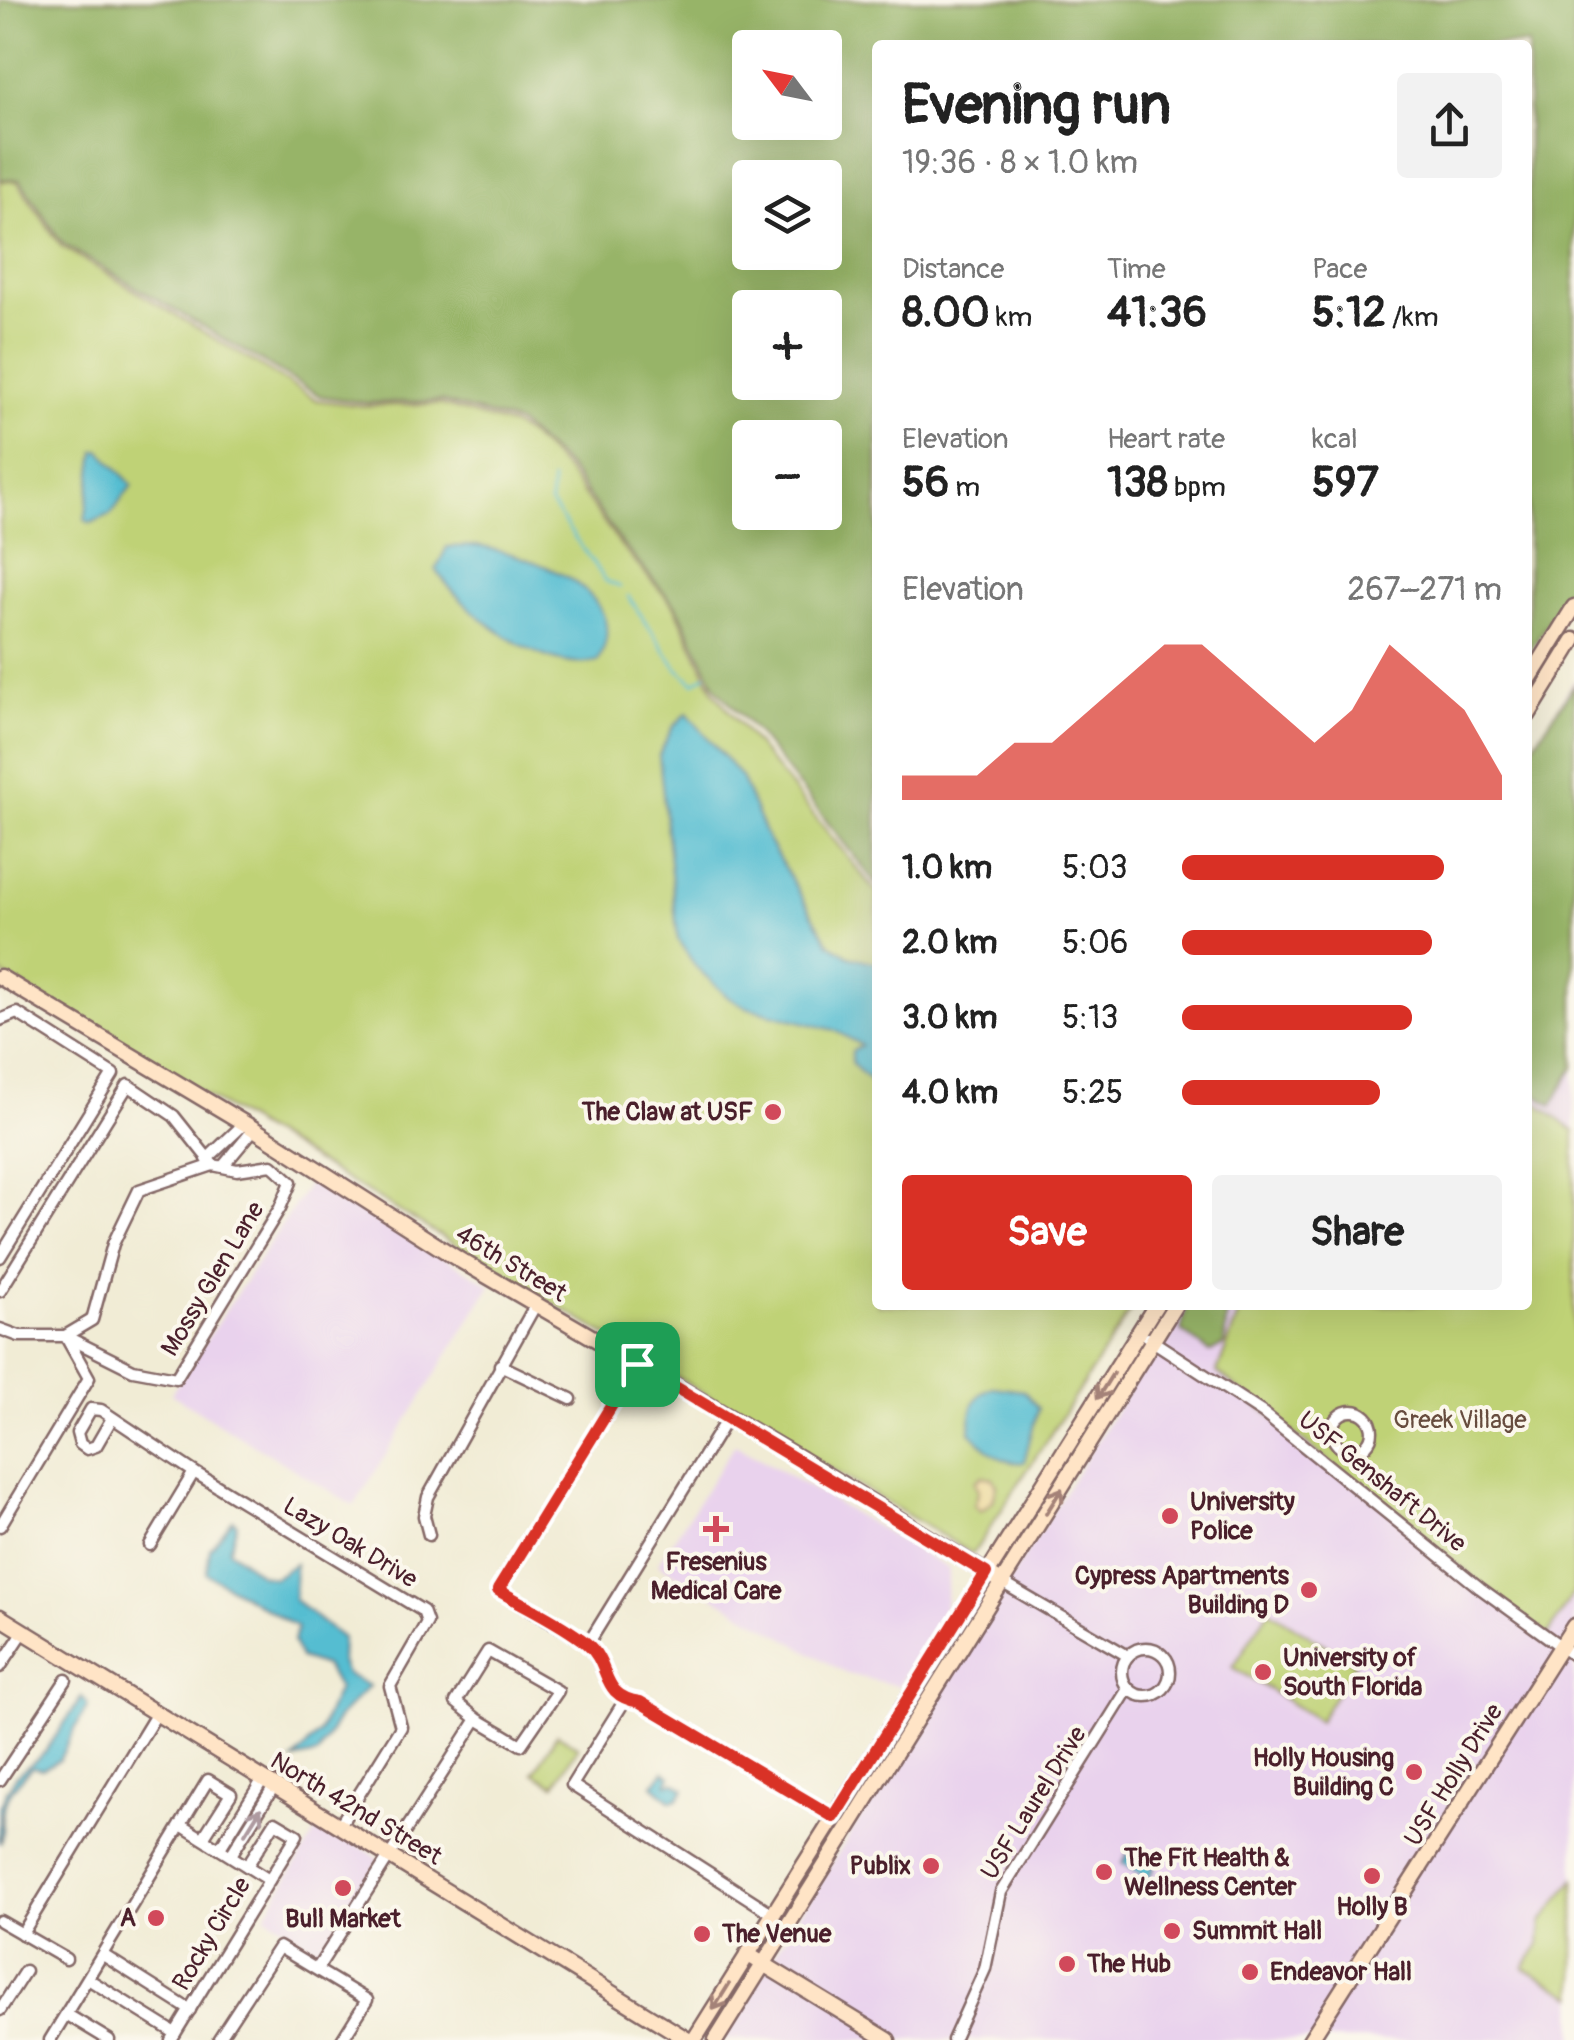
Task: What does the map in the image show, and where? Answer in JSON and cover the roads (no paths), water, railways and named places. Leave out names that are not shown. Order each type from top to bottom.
[{"type":"street","points":[[1532,674],[1574,607]]},
{"type":"street","points":[[1532,709],[1568,664],[1574,640]]},
{"type":"street","points":[[1547,650],[1568,664]]},
{"type":"street","name":"46th Street","points":[[0,978],[1003,1584]]},
{"type":"street","points":[[46,1030],[57,1011]]},
{"type":"street","points":[[0,1020],[18,1013],[113,1074]]},
{"type":"street","points":[[0,1257],[127,1052]]},
{"type":"street","points":[[0,1291],[128,1084],[174,1116],[212,1161]]},
{"type":"street","points":[[212,1161],[250,1126]]},
{"type":"street","points":[[0,1329],[19,1336],[65,1336],[92,1320],[112,1244],[139,1190],[212,1161],[250,1126]]},
{"type":"street","name":"Mossy Glen Lane","points":[[65,1336],[133,1370],[176,1378],[280,1208],[291,1182],[272,1166],[237,1170],[212,1161]]},
{"type":"street","points":[[429,1535],[424,1516],[428,1497],[536,1304]]},
{"type":"street","points":[[691,2040],[1153,1310]]},
{"type":"street","points":[[716,2040],[1156,1344],[1172,1310]]},
{"type":"street","points":[[1162,1326],[1172,1355]]},
{"type":"street","name":"USF Genshaft Drive","points":[[1140,1330],[1262,1412],[1574,1656]]},
{"type":"street","points":[[0,1526],[89,1378],[65,1336]]},
{"type":"street","points":[[637,1364],[498,1590],[588,1644],[603,1664],[606,1683],[625,1700],[640,1702],[834,1817]]},
{"type":"street","points":[[500,1365],[571,1399]]},
{"type":"street","points":[[588,1644],[728,1417]]},
{"type":"street","name":"Lazy Oak Drive","points":[[111,1420],[423,1611],[427,1622],[390,1686],[401,1727],[340,1826]]},
{"type":"street","points":[[1329,1463],[1340,1447]]},
{"type":"street","points":[[150,1545],[194,1472]]},
{"type":"street","points":[[1003,1584],[1128,1656]]},
{"type":"street","name":"North 42nd Street","points":[[0,1617],[691,2040]]},
{"type":"street","name":"USF Holly Drive","points":[[1310,2040],[1373,1947],[1574,1626]]},
{"type":"street","points":[[0,1667],[24,1631]]},
{"type":"street","points":[[1141,1648],[1156,1650],[1170,1668],[1168,1684],[1156,1695],[1140,1696],[1128,1689],[1121,1672],[1128,1656],[1141,1648]]},
{"type":"street","points":[[488,1651],[558,1691],[521,1745],[477,1719],[456,1702],[488,1651]]},
{"type":"street","points":[[0,1780],[64,1683]]},
{"type":"street","name":"USF Laurel Drive","points":[[954,2040],[991,1945],[1000,1892],[1128,1689]]},
{"type":"street","points":[[625,1700],[572,1785],[773,1914]]},
{"type":"street","points":[[22,1934],[157,1713]]},
{"type":"street","points":[[318,1968],[477,1719]]},
{"type":"street","points":[[53,2039],[208,1780],[231,1794],[203,1838]]},
{"type":"street","name":"Rocky Circle","points":[[226,1852],[269,1783]]},
{"type":"street","points":[[807,1896],[836,1832],[834,1817]]},
{"type":"street","name":"Rocky Circle","points":[[88,1979],[173,2036],[297,1835],[275,1822],[248,1866]]},
{"type":"street","name":"Rocky Circle","points":[[181,1825],[269,1880]]},
{"type":"street","points":[[0,1920],[66,1959]]},
{"type":"street","points":[[218,2040],[279,1946],[366,2000],[342,2040]]},
{"type":"street","name":"USF Holly Drive","points":[[1321,2040],[1373,1947]]},
{"type":"street","points":[[748,1954],[888,2040]]},
{"type":"street","name":"Rocky Circle","points":[[103,1955],[190,2010]]},
{"type":"street","points":[[0,2010],[25,1971]]},
{"type":"street","points":[[66,2014],[109,2040]]},
{"type":"water","points":[[100,450],[132,485],[111,514],[91,523],[85,520],[95,451]]},
{"type":"water","points":[[476,546],[547,567],[590,596],[603,614],[606,636],[598,661],[577,663],[530,650],[465,603],[436,569],[447,547]]},
{"type":"water","points":[[687,713],[741,777],[768,840],[829,943],[849,956],[872,962],[872,1082],[852,1064],[852,1052],[861,1045],[834,1030],[749,1008],[729,998],[696,967],[678,940],[659,755],[673,727]]},
{"type":"water","points":[[993,1387],[1024,1391],[1038,1408],[1024,1462],[1001,1458],[970,1432],[974,1405],[981,1394]]},
{"type":"water","points":[[233,1520],[237,1524],[229,1550],[261,1575],[274,1578],[295,1564],[294,1600],[342,1638],[341,1662],[346,1674],[369,1686],[339,1717],[317,1755],[294,1760],[319,1733],[338,1688],[325,1666],[300,1658],[293,1642],[297,1627],[206,1573],[210,1549]]},
{"type":"water","points":[[82,1697],[88,1705],[59,1760],[42,1769],[33,1767],[8,1798],[0,1844],[0,1808],[6,1793],[16,1776],[45,1752]]},
{"type":"water","points":[[664,1771],[671,1776],[667,1784],[674,1782],[685,1789],[678,1799],[671,1801],[653,1785]]},
{"type":"water","points":[[1132,1846],[1139,1852],[1139,1864],[1148,1862],[1154,1868],[1148,1879],[1122,1863]]},
{"type":"waterway","points":[[552,480],[550,503],[606,581],[620,587]]},
{"type":"waterway","points":[[628,596],[677,668],[694,683],[706,675]]},
{"type":"place","name":"The Claw at USF","points":[[773,1112]]},
{"type":"place","name":"University Police","points":[[1170,1516]]},
{"type":"place","name":"Fresenius Medical Care","points":[[716,1529]]},
{"type":"place","name":"Cypress Apartments Building D","points":[[1309,1590]]},
{"type":"place","name":"University of South Florida","points":[[1263,1672]]},
{"type":"place","name":"Holly Housing Building C","points":[[1414,1772]]},
{"type":"place","name":"Publix","points":[[931,1866]]},
{"type":"place","name":"The Fit Health & Wellness Center","points":[[1104,1872]]},
{"type":"place","name":"Holly B","points":[[1372,1876]]},
{"type":"place","name":"Bull Market","points":[[343,1888]]},
{"type":"place","name":"A","points":[[156,1918]]},
{"type":"place","name":"Summit Hall","points":[[1172,1931]]},
{"type":"place","name":"The Venue","points":[[702,1934]]},
{"type":"place","name":"The Hub","points":[[1067,1964]]},
{"type":"place","name":"Endeavor Hall","points":[[1250,1972]]},
{"type":"park label","name":"Greek Village","points":[[1460,1420]]}]
